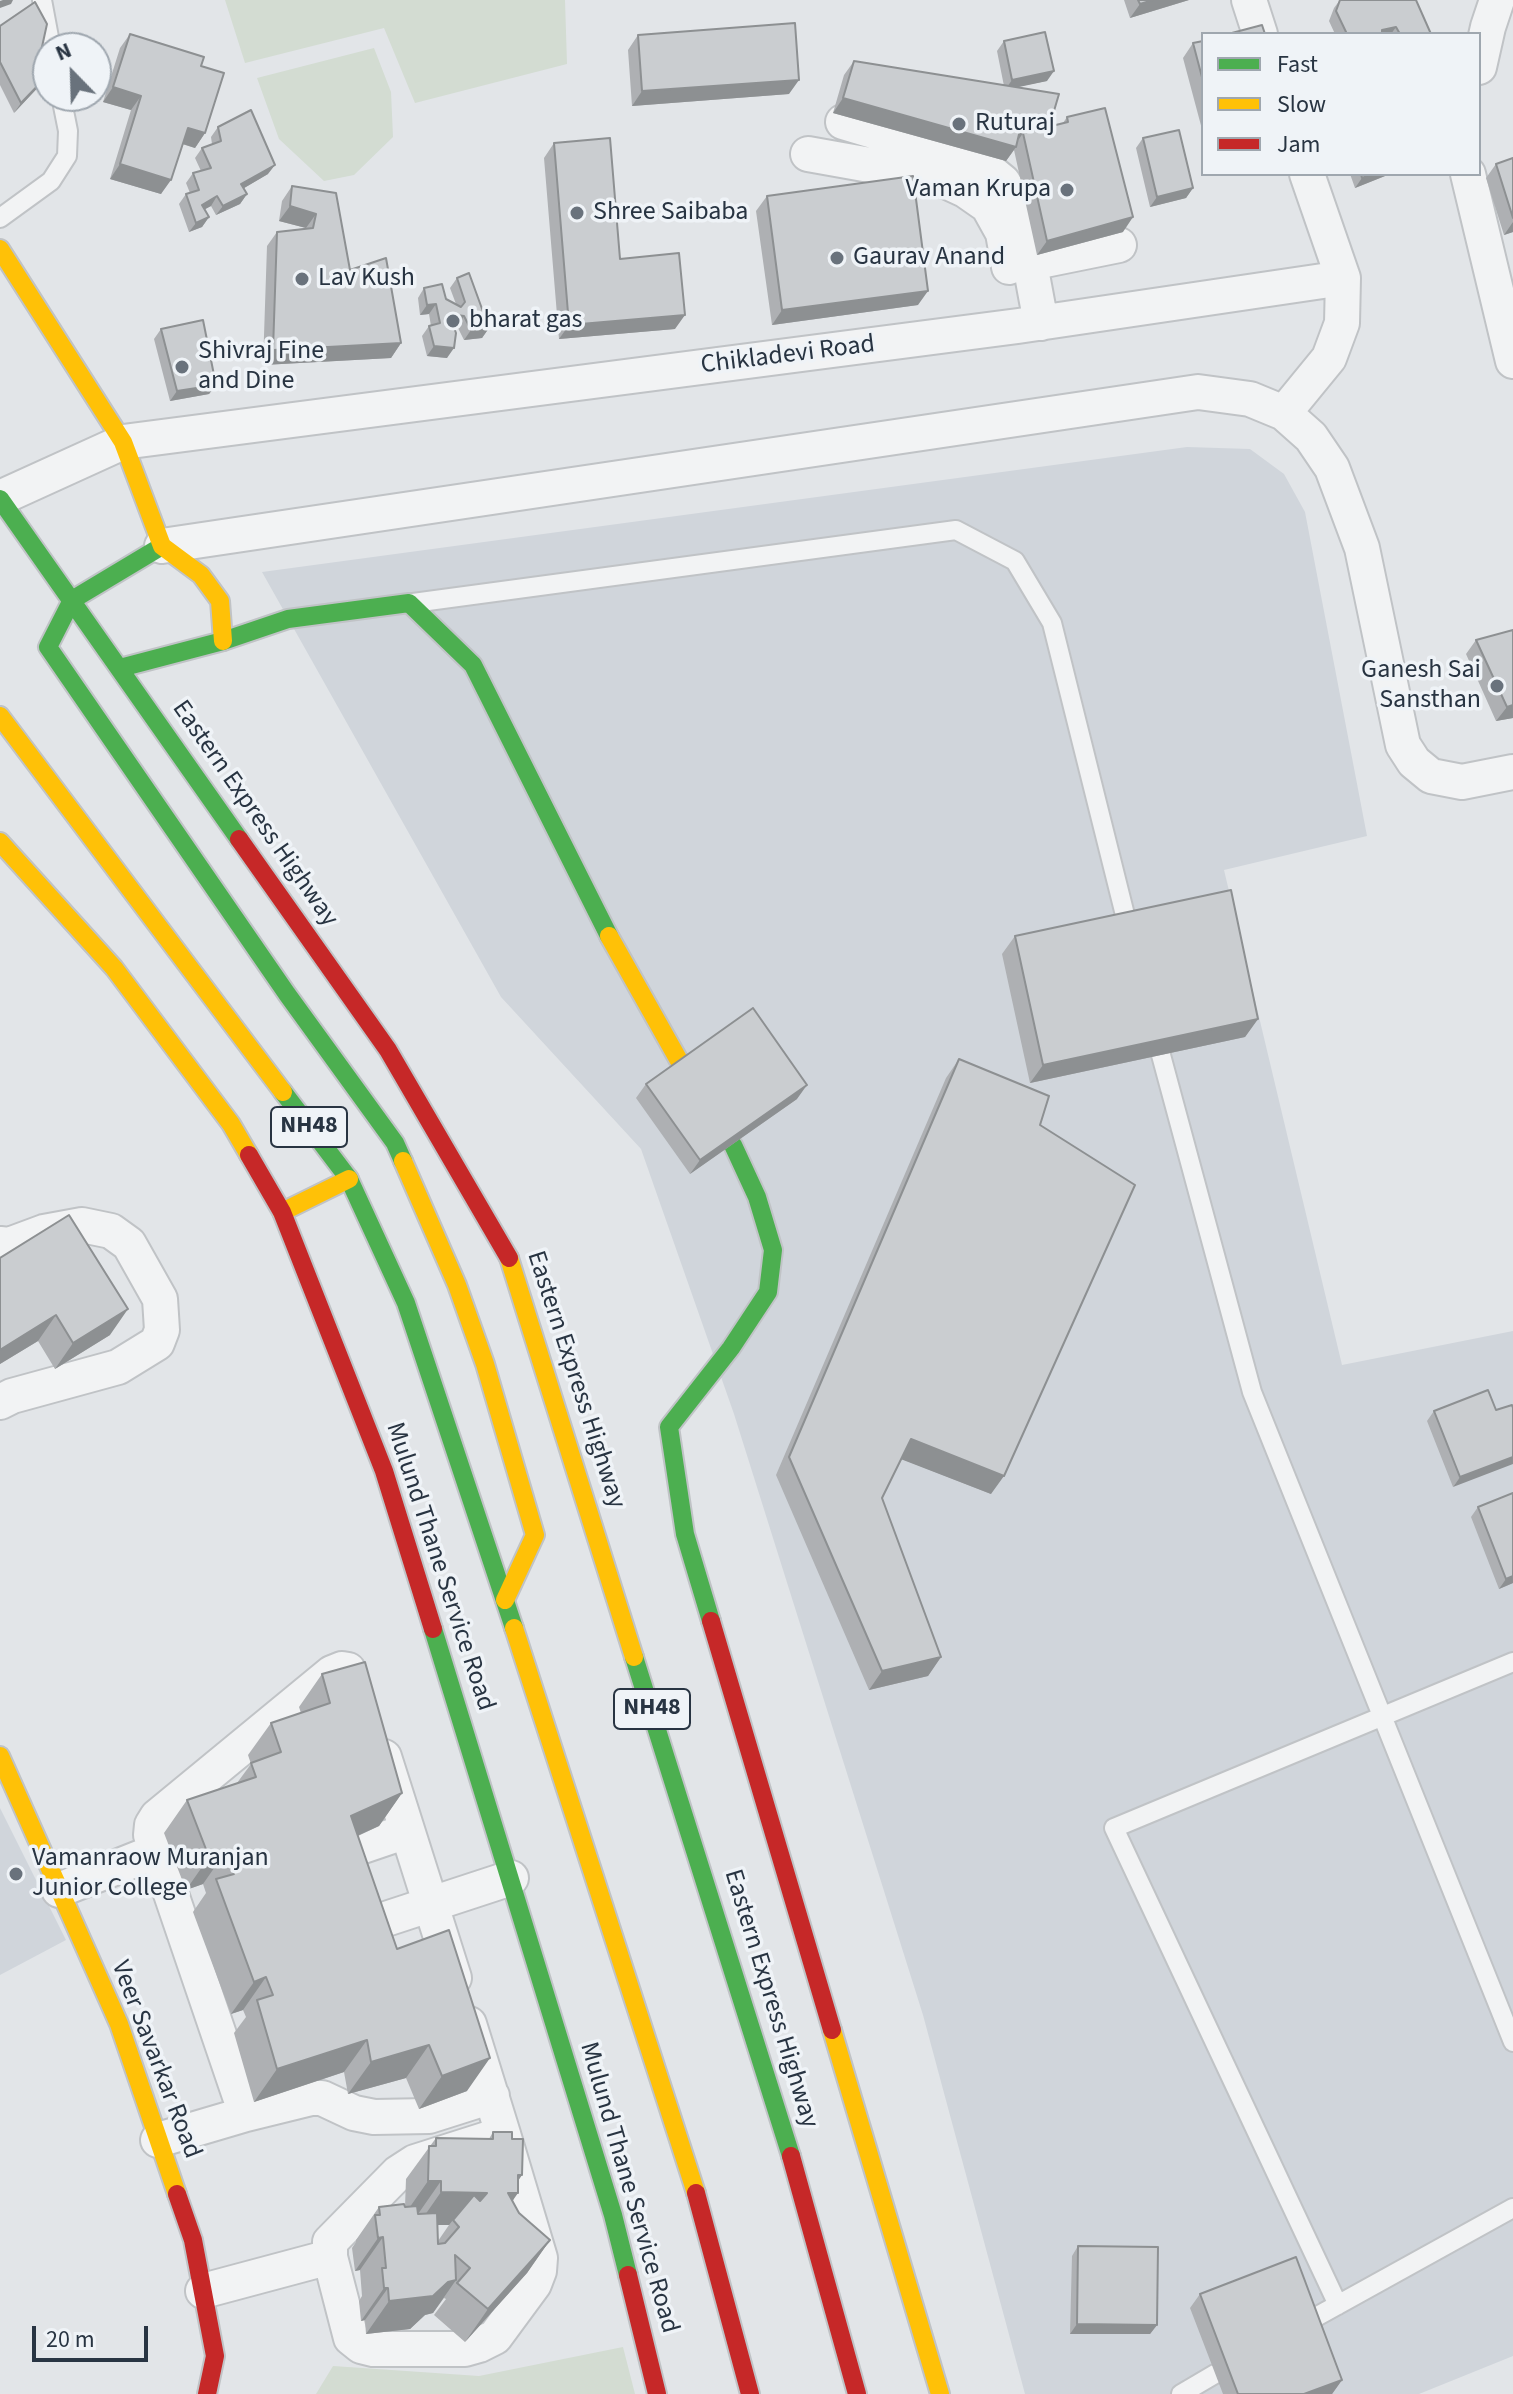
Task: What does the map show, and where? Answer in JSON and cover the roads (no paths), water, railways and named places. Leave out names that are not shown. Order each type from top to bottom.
[{"type":"main road","points":[[0,249],[123,442],[162,546],[201,575],[220,601],[223,641]]},
{"type":"main road","name":"Eastern Express Highway","points":[[0,498],[388,1050],[507,1252],[800,2183],[857,2394]]},
{"type":"main road","points":[[162,546],[72,600],[48,647],[287,994],[395,1143],[457,1285],[485,1364],[535,1535],[505,1600]]},
{"type":"main road","points":[[120,668],[223,641],[288,619],[409,603],[473,665],[603,926],[682,1066]]},
{"type":"main road","name":"NH48","points":[[0,716],[349,1179],[406,1303],[700,2207],[750,2394]]},
{"type":"main road","name":"Mulund Thane Service Road","points":[[0,842],[114,968],[222,1112],[282,1212],[384,1471],[613,2215],[657,2394]]},
{"type":"main road","points":[[733,1145],[757,1197],[773,1250],[770,1278],[768,1292],[731,1348],[669,1427],[685,1534],[940,2394]]},
{"type":"main road","points":[[282,1212],[349,1179]]},
{"type":"main road","name":"Veer Savarkar Road","points":[[0,1756],[119,2024],[193,2240],[215,2356],[207,2394]]},
{"type":"street","points":[[1249,0],[1259,32]]},
{"type":"street","points":[[1481,58],[1497,0]]},
{"type":"street","points":[[843,122],[963,158],[986,168],[1003,182],[1020,210],[1030,263],[1030,325]]},
{"type":"street","points":[[808,154],[937,177],[965,190],[988,206],[1003,233],[1030,325]]},
{"type":"street","points":[[1284,413],[1329,358],[1342,323],[1343,278],[1308,176]]},
{"type":"street","points":[[1468,176],[1513,361]]},
{"type":"street","points":[[1030,263],[1119,245]]},
{"type":"street","name":"Chikladevi Road","points":[[0,498],[123,442],[1030,325],[1343,278]]},
{"type":"street","points":[[162,546],[1198,392],[1250,399],[1284,413],[1311,437],[1332,468],[1357,535],[1403,745],[1414,762],[1431,776],[1462,782],[1513,772]]},
{"type":"street","points":[[0,1244],[9,1245],[44,1232],[82,1225],[111,1231],[129,1244],[160,1299],[162,1330],[157,1343],[118,1367],[0,1402]]},
{"type":"street","points":[[246,2114],[151,1835],[152,1825],[157,1817],[332,1673],[342,1669],[350,1670],[360,1682],[430,1905],[431,1950],[492,2096],[540,2258],[534,2284],[495,2337],[465,2349],[373,2349],[361,2346],[351,2338],[330,2257],[330,2242],[398,2173],[415,2162],[503,2134]]},
{"type":"street","points":[[407,1831],[357,1848],[345,1856],[344,1866],[379,1931],[430,1905],[511,1878]]},
{"type":"street","points":[[59,1890],[157,1851]]},
{"type":"street","points":[[158,2140],[311,2098],[332,2101],[354,2113],[374,2117],[429,2116],[492,2096]]},
{"type":"street","points":[[203,2291],[330,2257]]},
{"type":"lane","points":[[42,0],[48,32]]},
{"type":"lane","points":[[0,218],[51,181],[67,156],[68,131],[64,112]]},
{"type":"lane","points":[[409,603],[956,530],[1015,561],[1052,623],[1128,927]]},
{"type":"lane","points":[[0,856],[45,890]]},
{"type":"lane","points":[[1161,1055],[1252,1392],[1513,2042]]},
{"type":"lane","points":[[1338,2305],[1114,1828],[1513,1662]]},
{"type":"lane","points":[[1305,2323],[1513,2208]]},
{"type":"lane","points":[[1181,2394],[1215,2374]]},
{"type":"place","name":"Ruturaj","points":[[959,124]]},
{"type":"place","name":"Vaman Krupa","points":[[1067,190]]},
{"type":"place","name":"Shree Saibaba","points":[[577,213]]},
{"type":"place","name":"Gaurav Anand","points":[[837,258]]},
{"type":"place","name":"Lav Kush","points":[[302,279]]},
{"type":"place","name":"bharat gas","points":[[453,321]]},
{"type":"place","name":"Shivraj Fine and Dine","points":[[182,367]]},
{"type":"place","name":"Ganesh Sai Sansthan","points":[[1497,686]]},
{"type":"place","name":"Vamanraow Muranjan Junior College","points":[[16,1874]]}]
